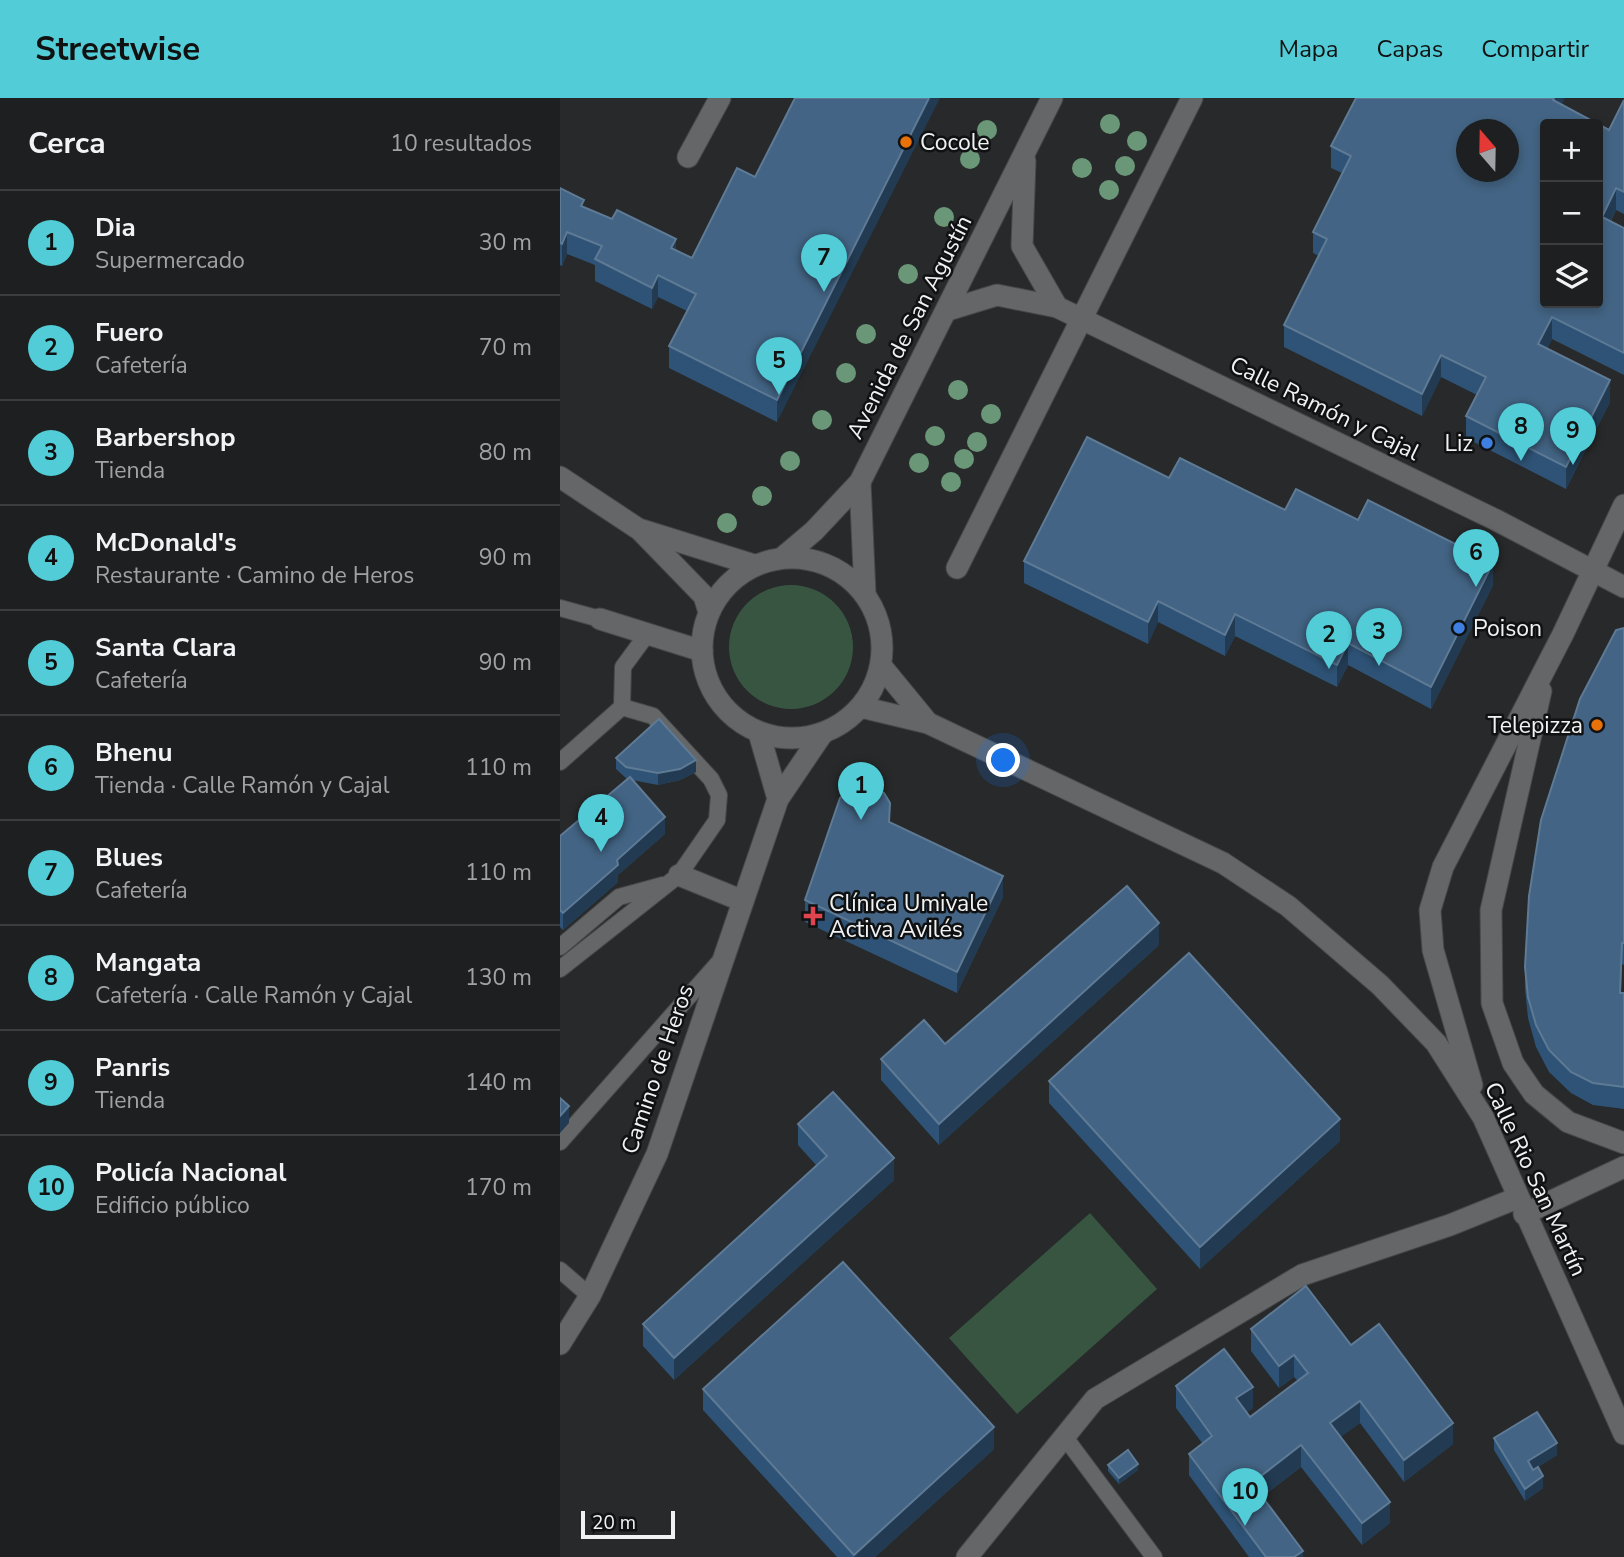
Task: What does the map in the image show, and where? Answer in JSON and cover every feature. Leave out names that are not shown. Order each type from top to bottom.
[{"type":"street","points":[[688,157],[720,98]]},
{"type":"street","name":"Avenida de San Agustín","points":[[782,558],[814,531],[860,482],[1052,98]]},
{"type":"street","points":[[957,568],[1192,98]]},
{"type":"street","points":[[1025,152],[1022,246],[1057,307]]},
{"type":"street","name":"Calle Ramón y Cajal","points":[[948,310],[997,295],[1057,307],[1496,520],[1624,587]]},
{"type":"street","points":[[560,477],[640,530],[704,596],[709,612]]},
{"type":"street","points":[[860,482],[865,593]]},
{"type":"street","points":[[1483,1117],[1454,1031],[1433,950],[1430,910],[1443,867],[1594,572],[1624,505]]},
{"type":"street","points":[[640,530],[754,565]]},
{"type":"street","points":[[782,558],[823,562],[848,576],[865,593],[874,608],[883,636],[882,667],[875,685],[861,707],[844,722],[822,734],[790,739],[759,733],[731,715],[715,695],[705,674],[702,651],[709,612],[720,593],[754,565],[782,558]]},
{"type":"street","points":[[600,619],[702,651]]},
{"type":"street","points":[[1547,664],[1491,910],[1492,1003],[1513,1063],[1534,1094],[1568,1122],[1624,1143]]},
{"type":"street","points":[[882,667],[928,723]]},
{"type":"street","points":[[861,707],[928,723]]},
{"type":"street","name":"Calle Rio San Martín","points":[[928,723],[1223,863],[1288,906],[1380,985],[1436,1043],[1483,1117],[1624,1434]]},
{"type":"street","points":[[759,733],[778,799]]},
{"type":"street","name":"Camino de Heros","points":[[560,1343],[590,1296],[657,1154],[778,799],[822,734]]},
{"type":"street","points":[[674,879],[743,901]]},
{"type":"street","points":[[967,1557],[1095,1399],[1302,1275],[1450,1225],[1521,1206],[1624,1167]]},
{"type":"lane","points":[[560,608],[600,619]]},
{"type":"lane","points":[[560,762],[622,707],[623,667],[648,633]]},
{"type":"lane","points":[[560,969],[674,879],[717,820],[719,795],[711,779],[653,716],[622,707]]},
{"type":"lane","points":[[560,947],[619,897],[674,879]]},
{"type":"lane","points":[[560,1142],[725,955]]},
{"type":"lane","points":[[560,1270],[590,1296]]},
{"type":"lane","points":[[1064,1436],[1154,1557]]},
{"type":"green space","points":[[791,585],[815,590],[835,603],[848,623],[853,647],[848,671],[835,691],[815,704],[791,709],[767,704],[747,691],[734,671],[729,647],[734,623],[747,603],[767,590]]},
{"type":"green space","points":[[1090,1213],[1157,1289],[1017,1414],[949,1338]]},
{"type":"building","points":[[795,98],[929,98],[777,400],[669,346],[696,294],[658,275],[652,288],[595,259],[602,246],[567,232],[562,244],[560,243],[560,188],[584,200],[581,206],[612,219],[617,210],[676,239],[671,248],[692,258],[737,168],[755,177]]},
{"type":"building","points":[[1356,98],[1554,98],[1553,100],[1589,119],[1540,119],[1540,308],[1603,308],[1603,218],[1624,228],[1624,353],[1552,317],[1538,344],[1610,380],[1566,467],[1466,416],[1486,377],[1441,355],[1422,394],[1284,325],[1327,239],[1313,232],[1351,156],[1331,146]]},
{"type":"building","points":[[1624,100],[1624,192],[1616,188],[1603,215],[1603,127],[1609,130]]},
{"type":"building","points":[[1087,437],[1169,478],[1180,458],[1285,510],[1296,489],[1358,520],[1368,500],[1493,563],[1431,687],[1348,643],[1337,665],[1235,614],[1225,635],[1158,601],[1148,622],[1024,561]]},
{"type":"building","points":[[1624,628],[1624,943],[1620,993],[1624,993],[1624,1087],[1593,1083],[1571,1072],[1549,1050],[1536,1025],[1528,997],[1525,967],[1529,896],[1541,820],[1580,699],[1616,630]]},
{"type":"building","points":[[659,719],[696,760],[680,769],[658,773],[626,767],[616,758]]},
{"type":"building","points":[[630,777],[665,817],[617,860],[618,865],[563,913],[560,910],[560,836]]},
{"type":"building","points":[[870,785],[884,793],[890,803],[889,822],[1003,876],[957,972],[805,900],[840,798],[850,788]]},
{"type":"building","points":[[1127,886],[1159,923],[939,1124],[881,1059],[924,1020],[945,1044]]},
{"type":"building","points":[[1189,953],[1340,1119],[1200,1247],[1049,1081]]},
{"type":"building","points":[[833,1092],[894,1158],[674,1358],[643,1324],[827,1156],[798,1124]]},
{"type":"building","points":[[560,1098],[569,1106],[560,1116]]},
{"type":"building","points":[[843,1262],[994,1427],[854,1555],[703,1389]]},
{"type":"building","points":[[1306,1286],[1351,1345],[1379,1324],[1453,1423],[1404,1460],[1360,1401],[1330,1423],[1390,1502],[1362,1523],[1301,1445],[1252,1483],[1303,1551],[1294,1557],[1266,1557],[1189,1454],[1212,1436],[1176,1386],[1224,1349],[1253,1387],[1236,1398],[1250,1417],[1308,1373],[1294,1355],[1279,1366],[1251,1329]]},
{"type":"building","points":[[1537,1412],[1557,1443],[1528,1461],[1533,1470],[1538,1467],[1543,1476],[1525,1489],[1494,1438]]},
{"type":"building","points":[[1128,1450],[1138,1464],[1119,1478],[1108,1465]]},
{"type":"place","name":"Cocole","points":[[906,142]]},
{"type":"place","name":"Blues","points":[[824,292]]},
{"type":"place","name":"Santa Clara","points":[[779,395]]},
{"type":"place","name":"Liz","points":[[1487,443]]},
{"type":"place","name":"Mangata","points":[[1521,461]]},
{"type":"place","name":"Panris","points":[[1573,465]]},
{"type":"place","name":"Bhenu","points":[[1476,587]]},
{"type":"place","name":"Poison","points":[[1459,628]]},
{"type":"place","name":"Barbershop","points":[[1379,666]]},
{"type":"place","name":"Fuero","points":[[1329,669]]},
{"type":"place","name":"Telepizza","points":[[1597,725]]},
{"type":"place","name":"Dia","points":[[861,820]]},
{"type":"place","name":"McDonald's","points":[[601,852]]},
{"type":"place","name":"Clínica Umivale Activa Avilés","points":[[813,916]]},
{"type":"place","name":"Policía Nacional","points":[[1245,1526]]}]
